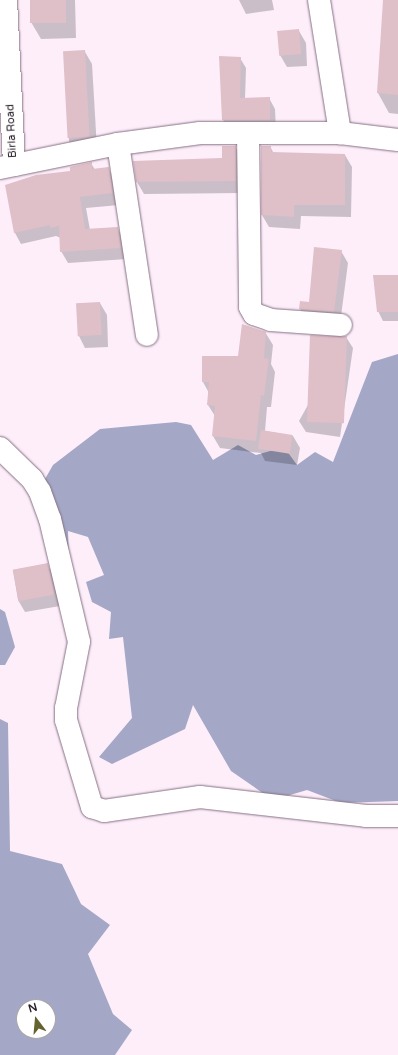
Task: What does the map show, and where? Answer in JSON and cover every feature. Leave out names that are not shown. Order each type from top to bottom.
[{"type":"street","name":"Birla Road","points":[[6,0],[7,167]]},
{"type":"street","points":[[319,0],[340,133]]},
{"type":"street","points":[[7,167],[118,144],[200,133],[340,133],[398,140]]},
{"type":"street","points":[[248,133],[250,308],[254,314],[271,320],[341,325]]},
{"type":"street","points":[[118,144],[146,335]]},
{"type":"street","points":[[0,448],[32,479],[40,492],[50,519],[79,642],[66,708],[66,720],[92,807],[104,811],[200,797],[366,816],[398,816]]},
{"type":"water","points":[[398,354],[398,801],[341,803],[307,790],[273,800],[231,771],[193,705],[185,729],[112,764],[99,757],[132,718],[123,637],[109,639],[111,612],[92,602],[86,582],[104,575],[88,537],[68,531],[69,560],[53,517],[33,500],[53,465],[100,429],[176,422],[191,425],[213,460],[238,445],[256,455],[284,447],[297,465],[315,452],[333,462],[372,362]]},
{"type":"water","points":[[0,609],[5,612],[15,647],[5,665],[0,665]]},
{"type":"water","points":[[0,719],[8,723],[10,851],[62,864],[81,904],[110,925],[88,954],[113,1014],[132,1030],[115,1055],[0,1055]]},
{"type":"building","points":[[30,0],[66,0],[66,23],[30,23]]},
{"type":"building","points":[[383,0],[398,0],[398,95],[377,93]]},
{"type":"building","points":[[299,29],[301,54],[279,56],[277,31]]},
{"type":"building","points":[[85,50],[90,137],[68,138],[63,51]]},
{"type":"building","points":[[219,56],[241,57],[240,98],[270,97],[270,120],[222,120]]},
{"type":"building","points":[[222,146],[236,146],[236,181],[136,182],[133,161],[222,158]]},
{"type":"building","points":[[261,146],[271,146],[271,152],[345,154],[345,205],[294,205],[294,217],[261,215]]},
{"type":"building","points":[[92,162],[92,169],[109,167],[113,193],[80,197],[85,229],[118,227],[121,248],[60,252],[59,226],[50,228],[50,225],[14,233],[5,185],[36,175],[70,171],[70,167]]},
{"type":"building","points":[[314,247],[342,250],[334,312],[299,309],[300,301],[309,302]]},
{"type":"building","points":[[373,275],[398,275],[398,312],[377,312]]},
{"type":"building","points":[[100,302],[102,335],[78,336],[76,303]]},
{"type":"building","points":[[242,324],[266,332],[264,358],[269,359],[264,396],[261,395],[256,441],[212,436],[215,406],[207,405],[209,382],[202,382],[202,356],[238,356]]},
{"type":"building","points":[[310,335],[347,336],[344,423],[307,422]]},
{"type":"building","points":[[261,430],[293,435],[290,454],[258,449]]},
{"type":"building","points":[[48,563],[54,594],[19,601],[13,570]]}]
